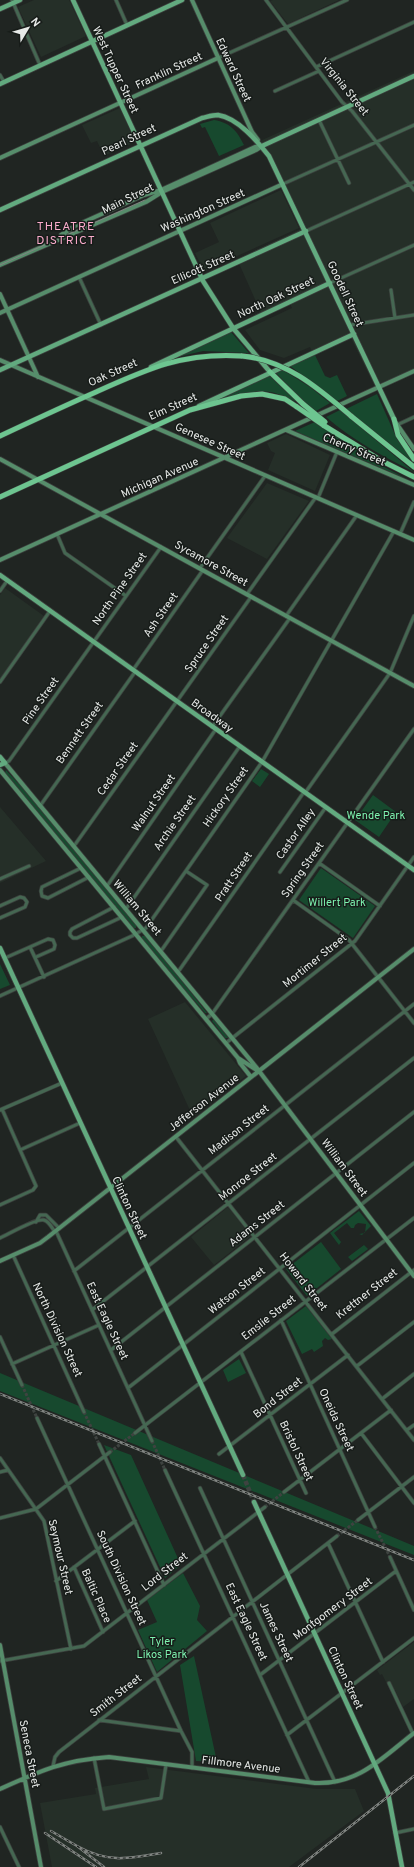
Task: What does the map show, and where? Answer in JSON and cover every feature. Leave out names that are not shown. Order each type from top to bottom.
[{"type":"highway","points":[[146,370],[188,358],[216,354],[266,360],[286,368],[315,386],[414,467]]},
{"type":"highway","name":"Oak Street","points":[[0,436],[146,370]]},
{"type":"highway","points":[[270,372],[330,428]]},
{"type":"highway","points":[[190,410],[241,396],[262,394],[285,399],[323,425],[380,460],[414,477]]},
{"type":"highway","name":"Elm Street","points":[[0,497],[190,410]]},
{"type":"highway","points":[[394,419],[398,435],[414,459]]},
{"type":"main road","points":[[0,9],[20,0]]},
{"type":"main road","name":"West Tupper Street","points":[[73,0],[202,278],[233,328],[270,372]]},
{"type":"main road","points":[[2,83],[182,0]]},
{"type":"main road","points":[[262,146],[414,76]]},
{"type":"main road","name":"Pearl Street","points":[[0,210],[202,118],[218,115],[234,122],[262,146]]},
{"type":"main road","name":"Goodell Street","points":[[262,146],[269,156],[306,231],[394,419]]},
{"type":"main road","name":"Ellicott Street","points":[[0,370],[306,231]]},
{"type":"main road","name":"North Oak Street","points":[[233,328],[330,283]]},
{"type":"main road","name":"Oak Street","points":[[146,370],[233,328]]},
{"type":"main road","name":"Elm Street","points":[[190,410],[354,334]]},
{"type":"main road","name":"Broadway","points":[[0,575],[414,870]]},
{"type":"main road","name":"William Street","points":[[0,757],[2,764]]},
{"type":"main road","name":"Clinton Street","points":[[0,948],[242,1476]]},
{"type":"main road","name":"Clinton Street","points":[[254,1502],[388,1793],[402,1867]]},
{"type":"street","points":[[116,0],[127,25]]},
{"type":"street","name":"Edward Street","points":[[192,0],[252,132],[262,146]]},
{"type":"street","name":"Virginia Street","points":[[266,0],[319,71],[408,184]]},
{"type":"street","name":"Franklin Street","points":[[0,158],[346,0]]},
{"type":"street","points":[[13,2],[40,66]]},
{"type":"street","points":[[316,67],[414,22]]},
{"type":"street","points":[[275,91],[319,71]]},
{"type":"street","points":[[0,74],[2,83]]},
{"type":"street","points":[[319,120],[349,183]]},
{"type":"street","name":"Washington Street","points":[[0,313],[414,125]]},
{"type":"street","points":[[161,191],[255,147],[262,146]]},
{"type":"street","name":"Ellicott Street","points":[[306,231],[414,182]]},
{"type":"street","points":[[408,184],[414,190]]},
{"type":"street","name":"Main Street","points":[[0,264],[64,234],[72,228],[95,217],[144,195],[161,191]]},
{"type":"street","name":"Main Street","points":[[0,264],[146,202],[161,191]]},
{"type":"street","name":"North Oak Street","points":[[330,283],[414,245]]},
{"type":"street","points":[[79,277],[101,325]]},
{"type":"street","points":[[391,290],[395,318]]},
{"type":"street","points":[[0,294],[38,377]]},
{"type":"street","points":[[350,325],[414,315]]},
{"type":"street","name":"Genesee Street","points":[[0,360],[414,540]]},
{"type":"street","name":"Michigan Avenue","points":[[0,560],[414,371]]},
{"type":"street","points":[[399,424],[414,417]]},
{"type":"street","name":"Goodell Street","points":[[394,419],[399,424],[414,449]]},
{"type":"street","name":"Cherry Street","points":[[286,430],[414,485]]},
{"type":"street","name":"Spruce Street","points":[[177,701],[317,498],[337,452]]},
{"type":"street","name":"Sycamore Street","points":[[0,459],[414,686]]},
{"type":"street","name":"Ash Street","points":[[134,671],[201,569],[265,476]]},
{"type":"street","points":[[400,534],[414,502]]},
{"type":"street","name":"Walnut Street","points":[[107,886],[357,515]]},
{"type":"street","name":"Hickory Street","points":[[0,996],[44,977],[146,928],[262,762],[394,531]]},
{"type":"street","points":[[57,534],[65,553],[126,596]]},
{"type":"street","name":"North Pine Street","points":[[94,642],[161,547]]},
{"type":"street","points":[[0,591],[7,581]]},
{"type":"street","points":[[0,682],[50,611]]},
{"type":"street","name":"Pratt Street","points":[[178,972],[304,792],[390,673],[414,616]]},
{"type":"street","name":"Pine Street","points":[[2,764],[9,761],[94,642]]},
{"type":"street","name":"Bennett Street","points":[[40,806],[134,671]]},
{"type":"street","name":"Cedar Street","points":[[74,846],[177,701]]},
{"type":"street","name":"Spring Street","points":[[206,1019],[212,1014],[414,729]]},
{"type":"street","name":"Archie Street","points":[[126,910],[240,746]]},
{"type":"street","name":"William Street","points":[[2,764],[74,846],[259,1071],[386,1239],[413,1272]]},
{"type":"street","name":"William Street","points":[[0,770],[238,1058],[259,1071]]},
{"type":"street","name":"Castor Alley","points":[[280,872],[326,807]]},
{"type":"street","name":"Mortimer Street","points":[[226,1043],[352,944],[414,857]]},
{"type":"street","points":[[319,863],[380,906]]},
{"type":"street","points":[[0,879],[29,866]]},
{"type":"street","points":[[81,868],[42,886],[40,891],[42,896],[48,898],[89,877]]},
{"type":"street","points":[[161,952],[207,885],[186,871]]},
{"type":"street","points":[[0,906],[20,897],[24,898],[27,902],[25,907],[0,918]]},
{"type":"street","points":[[293,900],[352,944],[414,1023]]},
{"type":"street","points":[[114,907],[72,929],[70,935],[73,938],[77,938],[122,917]]},
{"type":"street","points":[[5,958],[30,946],[48,939],[52,939],[55,943],[54,949],[36,958]]},
{"type":"street","points":[[30,946],[44,977]]},
{"type":"street","name":"Jefferson Avenue","points":[[0,1261],[40,1243],[414,949]]},
{"type":"street","name":"Madison Street","points":[[74,1271],[414,1004]]},
{"type":"street","points":[[238,1058],[251,1077]]},
{"type":"street","name":"Monroe Street","points":[[92,1310],[414,1058]]},
{"type":"street","points":[[0,1205],[35,1189],[36,1184],[1,1110],[62,1083]]},
{"type":"street","name":"Adams Street","points":[[111,1350],[414,1112]]},
{"type":"street","points":[[20,1150],[80,1123]]},
{"type":"street","name":"Howard Street","points":[[176,1137],[414,1440]]},
{"type":"street","name":"Watson Street","points":[[128,1388],[414,1163]]},
{"type":"street","name":"East Eagle Street","points":[[0,1238],[36,1222],[40,1215],[46,1215],[57,1230],[74,1271],[152,1441]]},
{"type":"street","name":"Emslie Street","points":[[135,1433],[414,1218]]},
{"type":"street","points":[[36,1222],[46,1221],[57,1230]]},
{"type":"street","name":"North Division Street","points":[[13,1255],[84,1412]]},
{"type":"street","name":"Krettner Street","points":[[332,1334],[413,1272]]},
{"type":"street","name":"Oneida Street","points":[[281,1320],[375,1527]]},
{"type":"street","points":[[357,1366],[414,1322]]},
{"type":"street","points":[[12,1364],[99,1325]]},
{"type":"street","points":[[0,1337],[22,1385]]},
{"type":"street","name":"Bristol Street","points":[[241,1352],[306,1493]]},
{"type":"street","name":"Bond Street","points":[[219,1454],[348,1355]]},
{"type":"street","points":[[382,1398],[414,1374]]},
{"type":"street","points":[[284,1492],[391,1410]]},
{"type":"street","name":"South Division Street","points":[[37,1418],[155,1676],[192,1752],[192,1768]]},
{"type":"street","points":[[407,1430],[414,1425]]},
{"type":"street","points":[[360,1433],[414,1503]]},
{"type":"street","points":[[99,1444],[164,1584]]},
{"type":"street","points":[[0,1518],[36,1509],[110,1452]]},
{"type":"street","name":"Seymour Street","points":[[0,1458],[44,1521],[71,1649]]},
{"type":"street","points":[[0,1472],[8,1470]]},
{"type":"street","name":"East Eagle Street","points":[[166,1470],[309,1782]]},
{"type":"street","points":[[358,1520],[414,1477]]},
{"type":"street","name":"James Street","points":[[200,1488],[335,1782]]},
{"type":"street","name":"Lord Street","points":[[1,1661],[84,1646],[265,1507]]},
{"type":"street","points":[[56,1581],[134,1521]]},
{"type":"street","name":"Smith Street","points":[[53,1766],[56,1755],[99,1720],[337,1536]]},
{"type":"street","points":[[328,1543],[383,1662]]},
{"type":"street","points":[[390,1558],[414,1610]]},
{"type":"street","name":"Baltic Place","points":[[74,1568],[103,1632]]},
{"type":"street","name":"Montgomery Street","points":[[260,1675],[396,1571]]},
{"type":"street","points":[[288,1735],[414,1638]]},
{"type":"street","name":"Seneca Street","points":[[0,1645],[1,1661],[41,1867]]},
{"type":"street","points":[[389,1683],[413,1734]]},
{"type":"street","points":[[99,1720],[181,1731]]},
{"type":"street","name":"Fillmore Avenue","points":[[53,1766],[94,1758],[109,1757],[309,1782],[335,1782],[358,1775],[375,1764],[413,1734]]},
{"type":"street","points":[[94,1758],[104,1809],[161,1798],[166,1765]]},
{"type":"street","points":[[0,1789],[53,1766]]},
{"type":"street","points":[[0,1826],[19,1867]]},
{"type":"street","points":[[395,1833],[414,1829]]},
{"type":"shaded area","points":[[34,0],[69,0],[86,36],[41,57],[18,7]]},
{"type":"shaded area","points":[[339,0],[288,24],[270,1]]},
{"type":"shaded area","points":[[414,71],[414,374],[377,391],[351,338],[314,355],[310,347],[284,358],[260,350],[245,330],[292,308],[290,304],[263,317],[237,259],[301,229],[260,141]]},
{"type":"shaded area","points":[[120,108],[135,142],[104,156],[97,141],[91,143],[82,125]]},
{"type":"shaded area","points":[[281,190],[299,228],[204,271],[195,253],[219,242],[210,223]]},
{"type":"shaded area","points":[[286,434],[330,455],[315,491],[268,470],[275,453],[271,451],[267,443]]},
{"type":"shaded area","points":[[267,483],[309,501],[267,559],[227,538]]},
{"type":"shaded area","points":[[5,588],[44,616],[0,679],[0,595]]},
{"type":"shaded area","points":[[0,807],[46,861],[0,883]]},
{"type":"shaded area","points":[[185,1002],[246,1076],[193,1117],[148,1019]]},
{"type":"shaded area","points":[[228,1207],[251,1236],[214,1265],[191,1237]]},
{"type":"shaded area","points":[[414,1642],[414,1699],[403,1707],[395,1690],[391,1692],[382,1674],[380,1675],[377,1670]]},
{"type":"shaded area","points":[[146,1767],[317,1789],[355,1789],[364,1811],[289,1867],[52,1867],[40,1803],[96,1794],[95,1788],[149,1779]]},
{"type":"green space","points":[[214,120],[225,123],[233,128],[244,145],[219,156],[205,127],[202,128],[200,124]]},
{"type":"green space","points":[[230,331],[249,353],[203,351],[173,358]]},
{"type":"green space","points":[[315,355],[325,376],[330,378],[337,375],[347,396],[337,401],[290,366]]},
{"type":"green space","points":[[283,370],[310,387],[330,403],[316,411],[300,398],[276,373]]},
{"type":"green space","points":[[267,376],[270,376],[296,401],[268,392],[241,394],[221,399]]},
{"type":"green space","points":[[377,394],[397,439],[414,463],[346,409]]},
{"type":"green space","points":[[340,410],[414,472],[379,454],[346,433],[326,417]]},
{"type":"green space","points":[[315,422],[369,459],[409,480],[295,431]]},
{"type":"green space","points":[[261,769],[269,774],[260,787],[252,781]]},
{"type":"green space","points":[[6,770],[18,783],[22,785],[136,924],[136,928],[132,928],[5,773]]},
{"type":"green space","name":"Wende Park","points":[[373,795],[396,812],[379,837],[355,820]]},
{"type":"green space","name":"Willert Park","points":[[321,868],[375,906],[353,938],[299,900]]},
{"type":"green space","points":[[142,936],[145,936],[161,954],[207,1013],[205,1013],[189,996],[142,939]]},
{"type":"green space","points":[[0,964],[10,985],[0,989]]},
{"type":"green space","points":[[214,1019],[228,1038],[225,1038],[212,1021]]},
{"type":"green space","points":[[359,1211],[371,1226],[365,1232],[366,1224],[358,1223],[354,1228],[351,1228],[347,1223],[334,1233],[341,1242],[339,1245],[330,1233]]},
{"type":"green space","points":[[321,1242],[341,1269],[307,1296],[286,1269]]},
{"type":"green space","points":[[364,1245],[368,1249],[352,1261],[348,1257]]},
{"type":"green space","points":[[306,1306],[332,1339],[328,1340],[325,1338],[322,1341],[323,1346],[314,1352],[312,1349],[302,1354],[286,1321]]},
{"type":"green space","points":[[239,1359],[246,1373],[228,1382],[223,1370]]},
{"type":"green space","points":[[0,1373],[414,1546],[414,1555],[0,1391]]},
{"type":"green space","points":[[104,1445],[131,1455],[181,1565],[165,1578]]},
{"type":"green space","name":"Tyler Likos Park","points":[[183,1573],[200,1606],[197,1620],[207,1631],[157,1672],[138,1630],[157,1622],[147,1600]]},
{"type":"green space","points":[[194,1656],[217,1762],[196,1761],[180,1665]]},
{"type":"tunnel","points":[[22,1385],[37,1418]]},
{"type":"tunnel","points":[[84,1412],[99,1444]]},
{"type":"tunnel","points":[[110,1452],[135,1433]]},
{"type":"tunnel","points":[[152,1441],[165,1470]]},
{"type":"tunnel","points":[[243,1475],[254,1502]]},
{"type":"tunnel","points":[[265,1507],[284,1492]]},
{"type":"tunnel","points":[[337,1536],[358,1520]]},
{"type":"tunnel","points":[[375,1527],[390,1557]]},
{"type":"tram line","points":[[0,265],[145,200]]},
{"type":"railway","points":[[0,1394],[414,1560]]},
{"type":"railway","points":[[299,1867],[414,1776]]},
{"type":"railway","points":[[51,1831],[77,1846],[104,1867]]},
{"type":"railway","points":[[45,1833],[96,1867]]},
{"type":"railway","points":[[77,1846],[98,1855],[118,1858],[138,1857],[161,1853]]},
{"type":"district","name":"THEATRE DISTRICT","points":[[66,234]]}]
